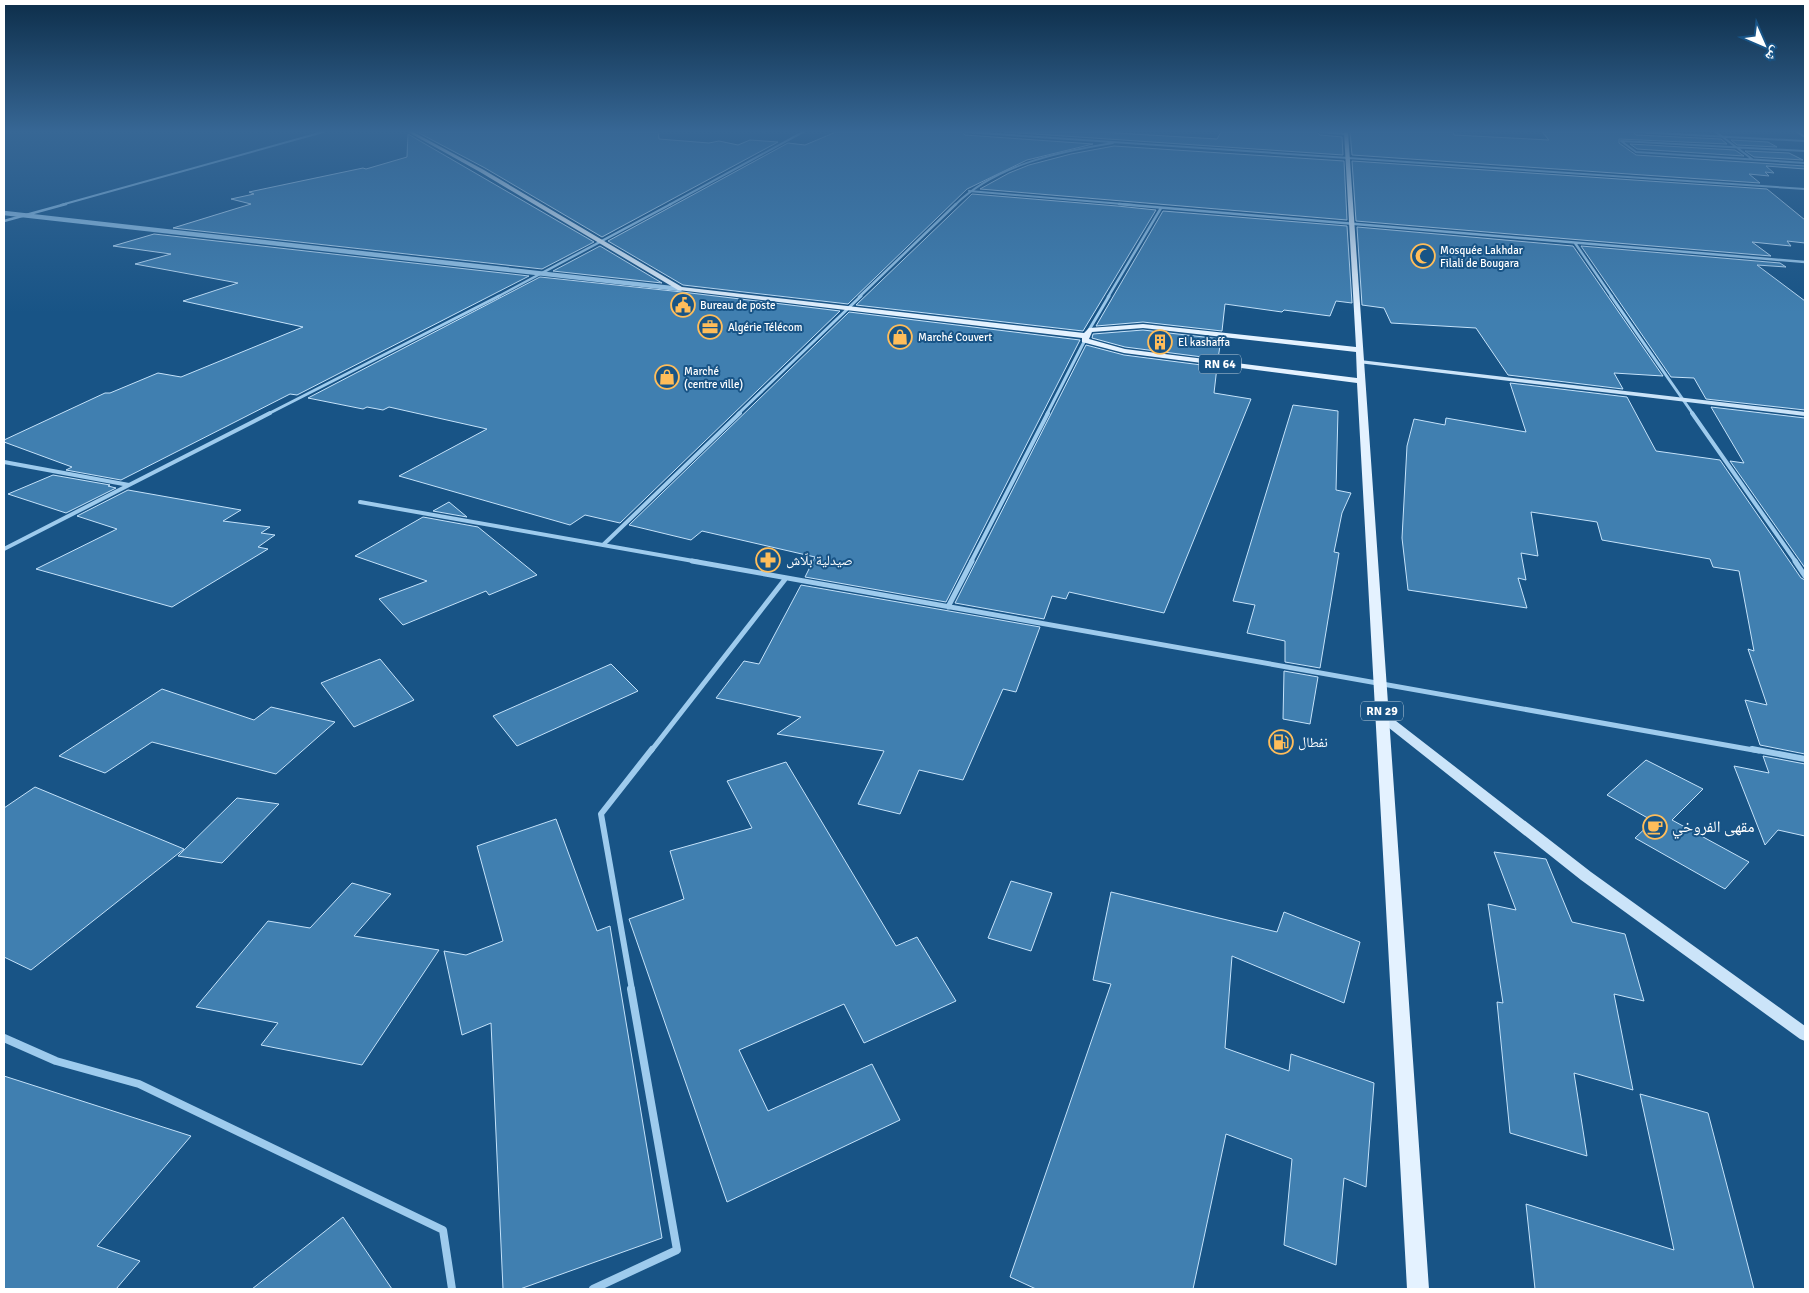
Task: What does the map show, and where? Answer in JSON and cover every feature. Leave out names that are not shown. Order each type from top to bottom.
[{"type":"main road","name":"RN 64","points":[[518,192],[680,289],[1087,335],[1143,326],[1360,356]]},
{"type":"main road","name":"RN 29","points":[[1350,192],[1418,1289]]},
{"type":"main road","name":"RN 64","points":[[1087,335],[1124,351],[1362,381]]},
{"type":"main road","points":[[1360,356],[1684,400],[1805,414]]},
{"type":"main road","points":[[1383,717],[1586,876],[1805,1034]]},
{"type":"street","points":[[4,221],[101,192]]},
{"type":"street","points":[[4,550],[129,484],[540,275],[693,192]]},
{"type":"street","points":[[603,545],[968,192]]},
{"type":"street","points":[[984,192],[1805,262]]},
{"type":"street","points":[[948,607],[1087,335],[1161,208]]},
{"type":"street","points":[[4,213],[540,275],[680,289]]},
{"type":"street","points":[[1575,243],[1805,576]]},
{"type":"street","points":[[4,462],[129,484]]},
{"type":"street","points":[[360,502],[1805,759]]},
{"type":"street","points":[[593,1289],[676,1250],[601,814],[786,578]]},
{"type":"street","points":[[4,1038],[56,1061],[139,1084],[443,1230],[452,1289]]},
{"type":"building","points":[[250,192],[508,192],[594,242],[542,269],[173,228],[251,204],[231,199],[254,194]]},
{"type":"building","points":[[526,192],[685,192],[602,237]]},
{"type":"building","points":[[697,192],[964,192],[848,304],[683,285],[608,241]]},
{"type":"building","points":[[1020,192],[1346,192],[1347,220]]},
{"type":"building","points":[[1354,192],[1771,192],[1805,220],[1805,243],[1787,241],[1791,246],[1752,242],[1771,256],[1356,221]]},
{"type":"building","points":[[972,194],[1156,210],[1083,331],[856,305]]},
{"type":"building","points":[[1163,211],[1347,226],[1352,303],[1336,301],[1330,316],[1225,304],[1222,331],[1143,322],[1096,326]]},
{"type":"building","points":[[1357,227],[1573,246],[1663,376],[1614,373],[1623,389],[1508,375],[1476,328],[1391,323],[1384,308],[1362,305]]},
{"type":"building","points":[[154,234],[529,276],[297,395],[290,394],[121,480],[66,470],[72,467],[4,442],[4,440],[105,393],[110,393],[158,373],[181,377],[303,327],[183,301],[238,283],[135,264],[171,254],[113,246]]},
{"type":"building","points":[[600,246],[662,283],[553,271]]},
{"type":"building","points":[[1581,246],[1780,263],[1786,267],[1757,265],[1805,301],[1805,410],[1706,399],[1694,378],[1671,377]]},
{"type":"building","points":[[540,277],[840,311],[620,523],[585,515],[570,525],[399,476],[487,429],[389,407],[383,410],[367,407],[363,409],[308,398]]},
{"type":"building","points":[[849,312],[1080,340],[946,602],[805,577],[815,557],[702,531],[691,540],[629,525]]},
{"type":"building","points":[[1143,330],[1221,339],[1218,359],[1125,347],[1092,338],[1093,334]]},
{"type":"building","points":[[1086,345],[1124,355],[1217,367],[1214,393],[1251,399],[1164,613],[1069,592],[1066,599],[1052,596],[1044,619],[955,603]]},
{"type":"building","points":[[1510,383],[1627,397],[1656,451],[1720,460],[1801,578],[1805,580],[1805,754],[1760,745],[1745,700],[1767,705],[1748,649],[1754,651],[1739,571],[1713,567],[1710,559],[1602,540],[1597,522],[1531,512],[1538,556],[1521,553],[1526,580],[1518,578],[1527,608],[1408,590],[1402,538],[1407,446],[1414,419],[1445,425],[1446,418],[1526,432]]},
{"type":"building","points":[[1293,405],[1338,411],[1336,490],[1351,493],[1342,513],[1334,552],[1339,553],[1320,668],[1285,662],[1285,641],[1247,633],[1255,605],[1233,601]]},
{"type":"building","points":[[1711,407],[1805,418],[1805,568],[1730,461],[1744,463]]},
{"type":"building","points":[[53,475],[110,485],[108,486],[116,488],[66,513],[8,494]]},
{"type":"building","points":[[128,490],[241,510],[223,521],[270,527],[261,533],[275,535],[258,547],[268,549],[172,607],[36,569],[117,529],[77,516]]},
{"type":"building","points":[[449,502],[467,517],[433,511]]},
{"type":"building","points":[[423,517],[478,527],[537,575],[489,595],[486,591],[403,625],[379,599],[427,581],[355,556]]},
{"type":"building","points":[[801,585],[1040,627],[1016,692],[1003,689],[963,780],[919,770],[900,814],[858,804],[884,751],[777,734],[801,717],[716,698],[744,661],[759,664]]},
{"type":"building","points":[[380,659],[414,700],[354,727],[321,683]]},
{"type":"building","points":[[611,664],[638,691],[517,746],[493,716]]},
{"type":"building","points":[[1284,671],[1318,677],[1310,724],[1283,719]]},
{"type":"building","points":[[162,689],[254,720],[271,707],[335,722],[276,774],[152,742],[105,773],[59,756]]},
{"type":"building","points":[[1763,756],[1805,764],[1805,836],[1778,830],[1765,845],[1734,766],[1769,773]]},
{"type":"building","name":"مقهى الفروخي","points":[[1646,760],[1703,789],[1672,820],[1749,862],[1725,889],[1635,838],[1653,821],[1607,795]]},
{"type":"building","points":[[786,762],[896,946],[917,937],[956,1001],[864,1043],[844,1004],[739,1050],[768,1111],[872,1064],[900,1120],[727,1202],[629,919],[684,899],[670,851],[752,828],[727,781]]},
{"type":"building","points":[[35,787],[184,849],[31,970],[4,957],[4,808]]},
{"type":"building","points":[[237,798],[279,804],[222,863],[178,856]]},
{"type":"building","points":[[556,819],[597,931],[610,926],[662,1238],[520,1289],[503,1289],[491,1023],[462,1035],[444,951],[466,955],[503,941],[477,846]]},
{"type":"building","points":[[1494,852],[1546,859],[1572,922],[1625,934],[1644,1001],[1614,994],[1633,1090],[1574,1073],[1587,1156],[1510,1133],[1497,1002],[1503,1003],[1488,904],[1516,910]]},
{"type":"building","points":[[1011,881],[1052,893],[1031,951],[988,938]]},
{"type":"building","points":[[352,883],[391,894],[354,936],[439,950],[362,1065],[261,1045],[278,1023],[196,1007],[268,921],[310,928]]},
{"type":"building","points":[[1111,892],[1277,932],[1284,912],[1360,942],[1344,1003],[1232,956],[1225,1048],[1289,1071],[1291,1054],[1374,1083],[1366,1187],[1344,1178],[1336,1265],[1284,1245],[1292,1159],[1226,1134],[1193,1289],[1036,1289],[1010,1277],[1111,984],[1093,980]]},
{"type":"building","points":[[4,1076],[191,1136],[97,1246],[140,1261],[116,1289],[4,1289]]},
{"type":"building","points":[[1640,1094],[1708,1113],[1754,1289],[1535,1289],[1526,1204],[1674,1250]]},
{"type":"building","points":[[343,1217],[392,1289],[252,1289]]},
{"type":"place","name":"Mosquée Lakhdar Filali de Bougara","points":[[1423,256]]},
{"type":"place","name":"Bureau de poste","points":[[683,305]]},
{"type":"place","name":"Algérie Télécom","points":[[710,327]]},
{"type":"place","name":"Marché Couvert","points":[[900,337]]},
{"type":"place","name":"El kashaffa","points":[[1160,342]]},
{"type":"place","name":"Marché (centre ville)","points":[[667,377]]},
{"type":"place","name":"صيدلية بلّاش","points":[[768,560]]},
{"type":"place","name":"نفطال","points":[[1281,742]]},
{"type":"place","name":"مقهى الفروخي","points":[[1655,827]]}]
